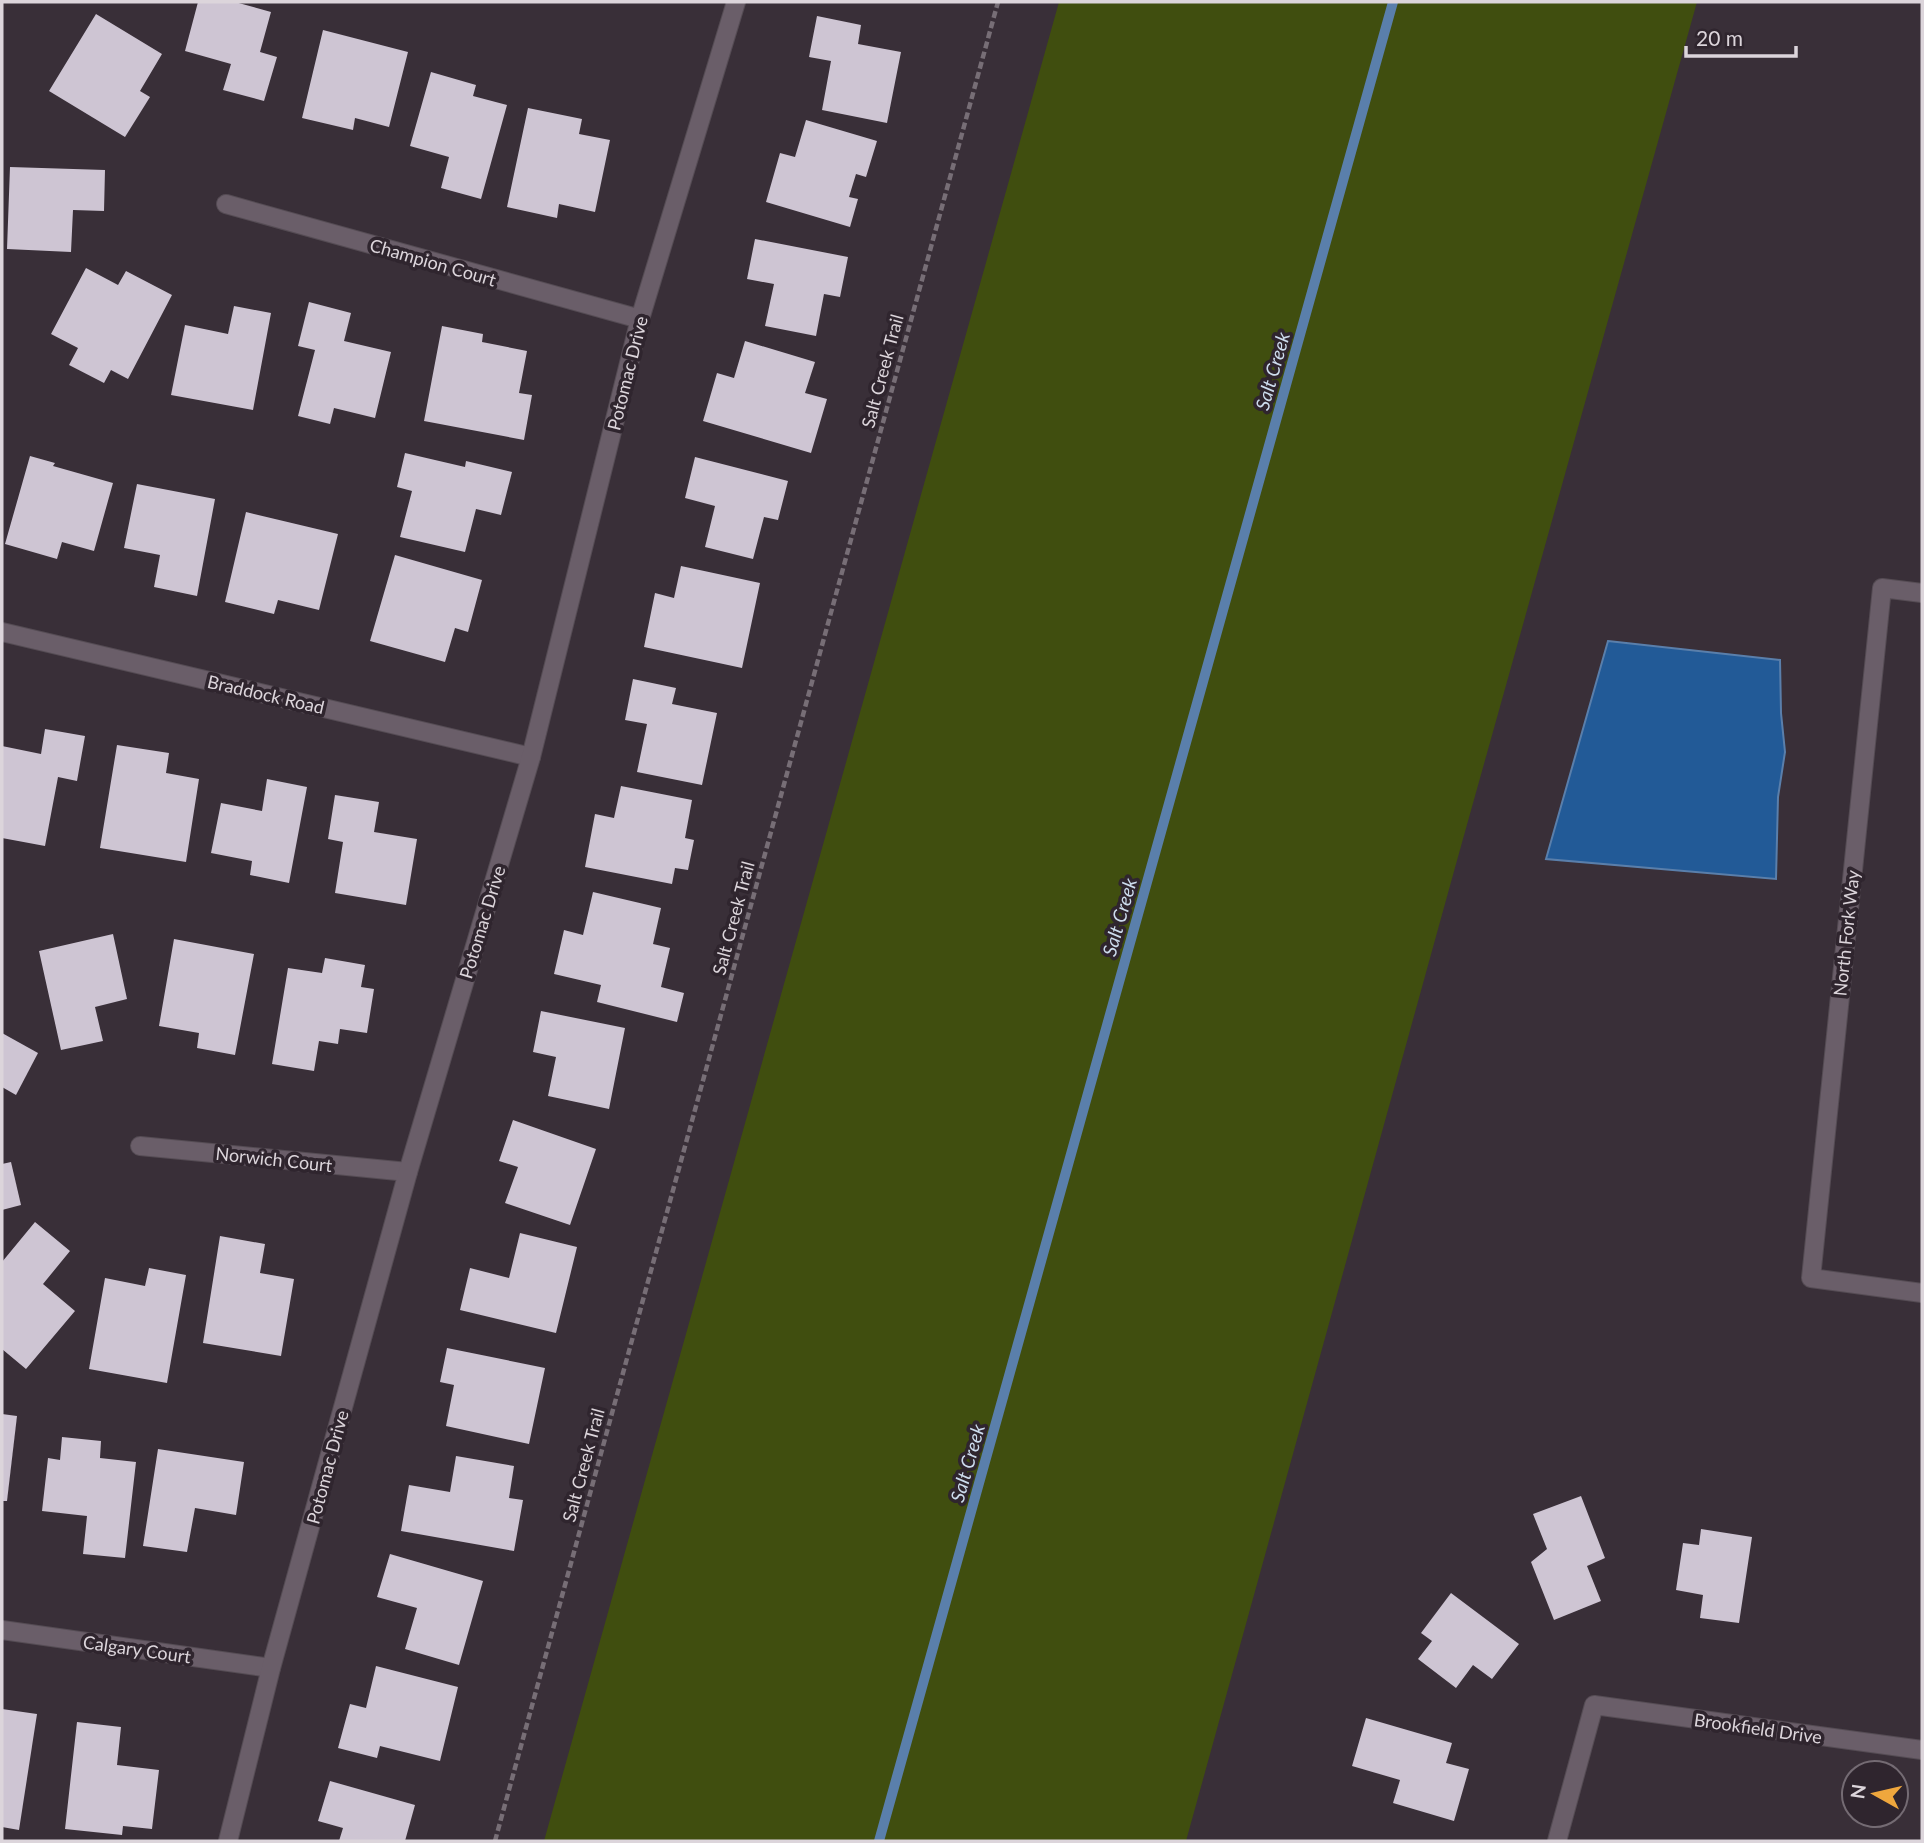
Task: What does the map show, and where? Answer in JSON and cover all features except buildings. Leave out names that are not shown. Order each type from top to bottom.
[{"type":"street","name":"Potomac Drive","points":[[228,1841],[271,1668],[408,1172],[531,757],[640,319],[736,2]]},
{"type":"street","name":"Champion Court","points":[[226,204],[640,319]]},
{"type":"street","name":"North Fork Way","points":[[1922,593],[1882,587],[1811,1278],[1922,1293]]},
{"type":"street","name":"Braddock Road","points":[[2,632],[531,757]]},
{"type":"street","name":"Norwich Court","points":[[140,1146],[408,1172]]},
{"type":"street","name":"Calgary Court","points":[[2,1630],[271,1668]]},
{"type":"street","name":"Brookfield Drive","points":[[1557,1841],[1594,1705],[1922,1750]]},
{"type":"path","name":"Salt Creek Trail","points":[[495,1841],[998,2]]},
{"type":"green space","points":[[1059,2],[1697,2],[1186,1841],[544,1841]]},
{"type":"water","points":[[1608,641],[1780,660],[1785,752],[1778,797],[1776,879],[1546,859]]},
{"type":"waterway","name":"Salt Creek","points":[[879,1841],[1393,2]]}]
